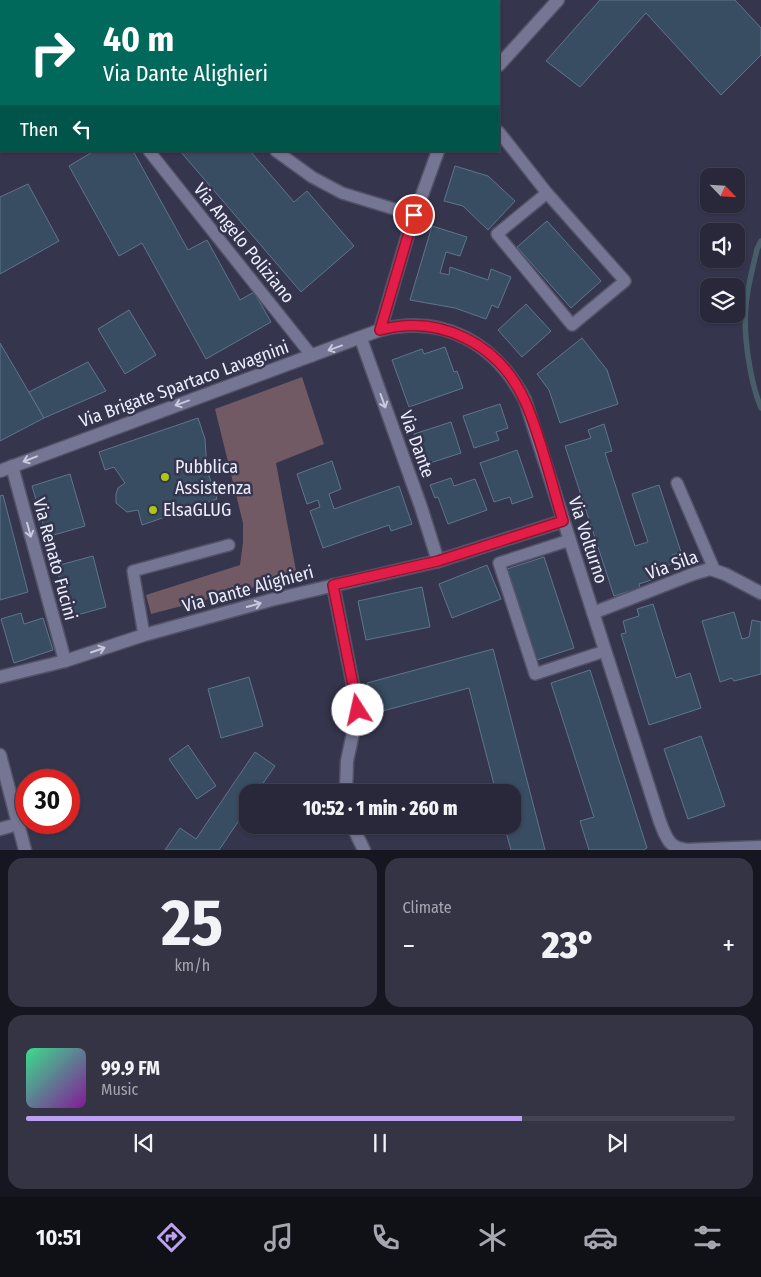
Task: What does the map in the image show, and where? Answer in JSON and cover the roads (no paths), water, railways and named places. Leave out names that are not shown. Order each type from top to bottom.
[{"type":"street","points":[[500,64],[558,0]]},
{"type":"street","points":[[380,330],[414,215],[438,152]]},
{"type":"street","name":"Via Volturno","points":[[380,330],[412,325],[442,328],[468,339],[488,352],[500,363],[514,381],[527,406],[662,827],[670,844],[682,849]]},
{"type":"street","name":"Via Brigate Spartaco Lavagnini","points":[[6,468],[361,339],[380,330]]},
{"type":"street","name":"Via Dante","points":[[361,339],[415,490],[438,561]]},
{"type":"street","name":"Via Renato Fucini","points":[[6,468],[65,660]]},
{"type":"street","name":"Via Dante Alighieri","points":[[0,676],[65,660],[144,635],[333,585],[438,561],[563,521]]},
{"type":"street","name":"Via Sila","points":[[593,613],[699,571],[714,569],[761,593]]},
{"type":"street","points":[[333,585],[358,710],[347,761],[346,784]]},
{"type":"street","points":[[0,755],[15,812]]},
{"type":"street","points":[[0,830],[15,825]]},
{"type":"street","points":[[21,834],[25,850]]},
{"type":"street","points":[[356,834],[364,850]]},
{"type":"street","points":[[682,849],[761,847]]},
{"type":"lane","points":[[500,133],[547,193],[625,281],[572,325],[497,234],[547,193]]},
{"type":"lane","name":"Via Angelo Poliziano","points":[[150,152],[312,356]]},
{"type":"lane","points":[[277,152],[312,177],[342,193],[414,215]]},
{"type":"lane","points":[[677,483],[714,569]]},
{"type":"lane","points":[[570,540],[499,563],[535,674],[605,652]]},
{"type":"lane","points":[[144,635],[133,571],[229,545]]},
{"type":"waterway","points":[[761,241],[757,249],[749,285],[745,318],[751,372],[761,408]]},
{"type":"place","name":"Pubblica Assistenza","points":[[165,477]]},
{"type":"place","name":"ElsaGLUG","points":[[153,510]]}]
